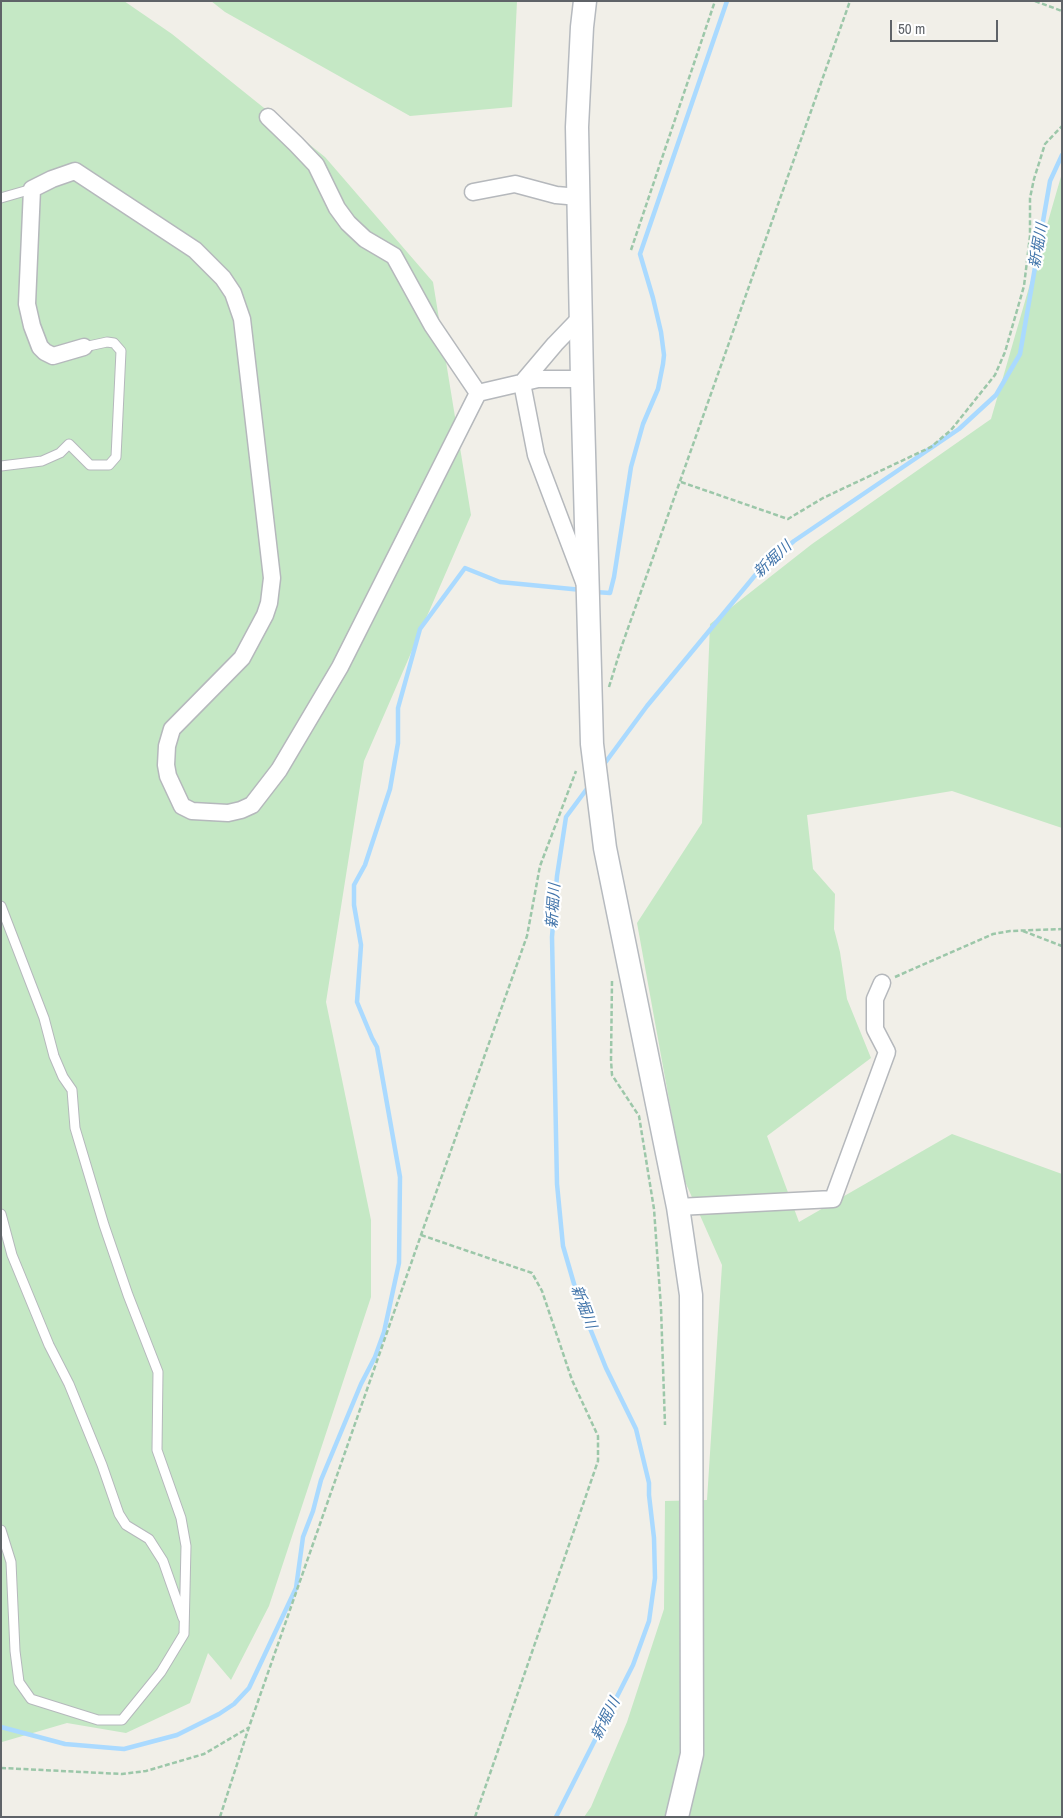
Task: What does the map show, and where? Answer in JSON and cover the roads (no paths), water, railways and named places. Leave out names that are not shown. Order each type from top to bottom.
[{"type":"street","points":[[585,1],[582,27],[578,127],[582,379],[592,744],[605,848],[678,1207],[691,1295],[692,1754],[677,1817]]},
{"type":"street","points":[[268,117],[316,165],[337,208],[348,223],[365,239],[394,256],[432,325],[478,393]]},
{"type":"street","points":[[84,347],[53,356],[45,352],[40,347],[32,326],[27,304],[32,189],[52,179],[75,171],[195,250],[223,278],[233,293],[242,319],[272,578],[269,603],[265,615],[242,658],[172,729],[167,746],[166,765],[168,776],[182,806],[192,811],[228,813],[252,805],[279,770],[340,667],[478,393]]},
{"type":"street","points":[[473,192],[515,184],[556,195],[579,197]]},
{"type":"street","points":[[522,383],[581,317]]},
{"type":"street","points":[[478,393],[538,379],[582,379]]},
{"type":"street","points":[[522,383],[536,456],[588,594]]},
{"type":"street","points":[[678,1207],[833,1199],[887,1052],[875,1029],[875,999],[882,983]]},
{"type":"lane","points":[[1,198],[32,189]]},
{"type":"lane","points":[[1,466],[42,461],[60,453],[68,444],[90,465],[109,465],[116,458],[121,351],[114,343],[107,342],[84,347]]},
{"type":"lane","points":[[1,906],[44,1018],[54,1056],[63,1077],[72,1090],[75,1128],[104,1225],[128,1295],[158,1372],[157,1450],[181,1518],[186,1546],[184,1634],[161,1672],[122,1720],[98,1720],[31,1698],[19,1682],[11,1562],[1,1530]]},
{"type":"lane","points":[[1,1214],[12,1255],[50,1345],[73,1393],[102,1465],[119,1514],[126,1525],[149,1539],[163,1561],[184,1621]]},
{"type":"waterway","points":[[595,592],[610,593],[631,467],[643,424],[658,389],[663,364],[664,355],[661,332],[640,254],[727,1]]},
{"type":"waterway","name":"新堀川","points":[[602,767],[647,706],[757,573],[794,541],[959,429],[996,395],[1020,354],[1050,181],[1062,155]]},
{"type":"waterway","points":[[1,1727],[65,1744],[124,1749],[177,1735],[219,1714],[234,1704],[249,1688],[296,1588],[303,1537],[313,1511],[321,1480],[361,1384],[375,1357],[384,1332],[399,1263],[400,1177],[377,1047],[357,1002],[361,945],[354,905],[354,885],[365,865],[390,789],[398,743],[398,708],[420,629],[465,568],[500,582],[582,590]]},
{"type":"waterway","name":"新堀川","points":[[556,1817],[633,1665],[649,1621],[655,1578],[654,1538],[649,1483],[636,1429],[606,1368],[579,1301],[563,1246],[557,1184],[552,937],[557,876],[566,817],[589,786]]}]
